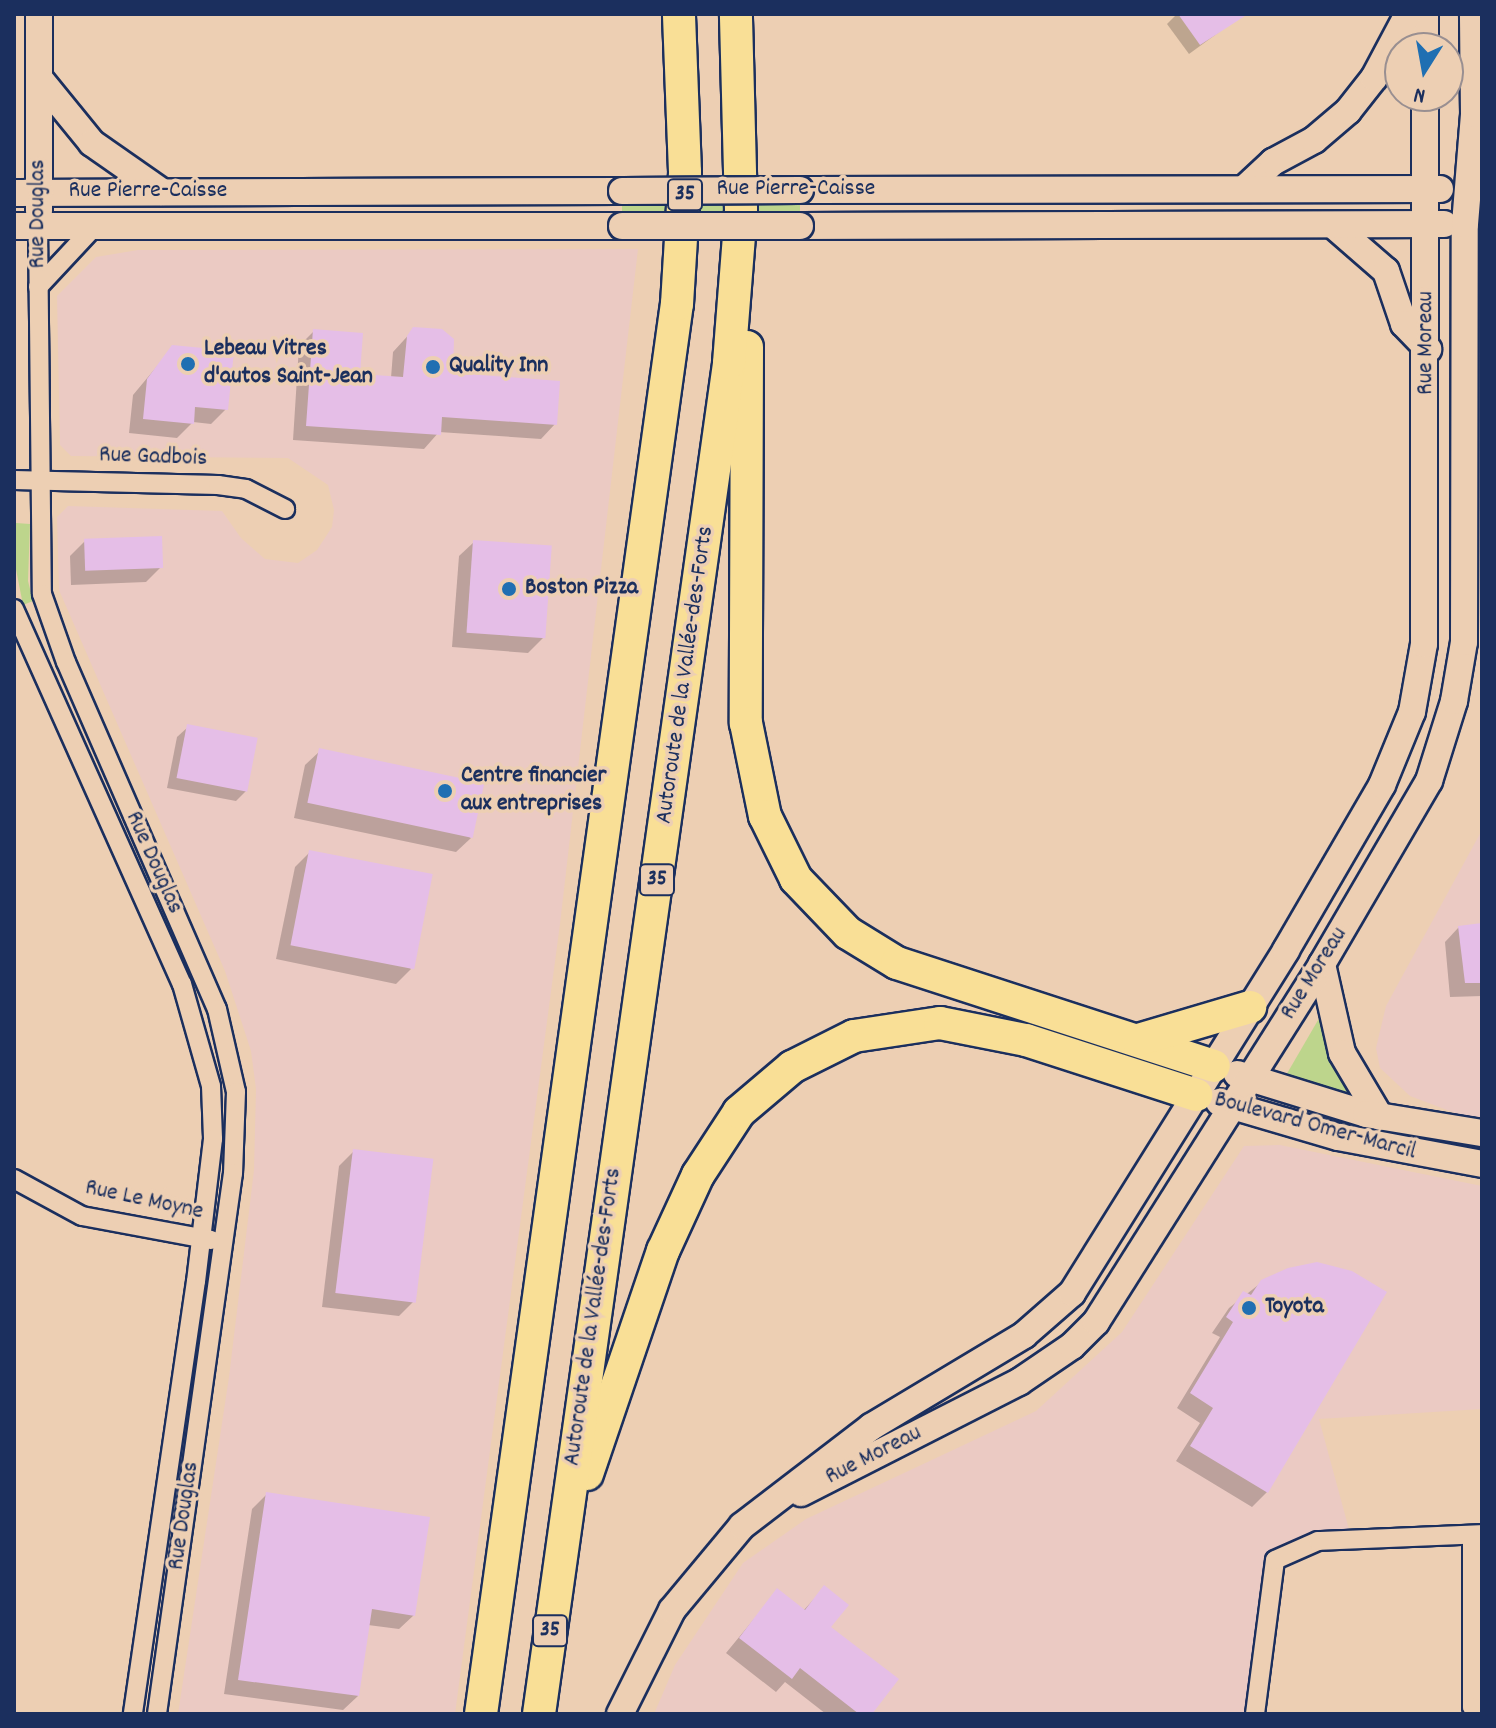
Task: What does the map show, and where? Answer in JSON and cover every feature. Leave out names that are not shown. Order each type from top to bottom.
[{"type":"highway","points":[[660,14],[676,178],[668,375]]},
{"type":"highway","name":"35","points":[[481,1714],[668,375],[685,172],[679,14]]},
{"type":"highway","name":"Autoroute de la Vallée-des-Forts","points":[[539,1714],[722,419],[741,209],[736,14]]},
{"type":"highway","points":[[741,209],[751,437],[745,699],[752,771],[775,840],[815,902],[879,954],[938,979],[1214,1066]]},
{"type":"highway","points":[[1138,1040],[1250,1007]]},
{"type":"highway","points":[[562,1549],[674,1225],[730,1123],[778,1077],[854,1036],[940,1023],[1026,1040],[1196,1095]]},
{"type":"main road","name":"Rue Douglas","points":[[26,226],[26,193],[39,78],[39,14]]},
{"type":"main road","points":[[1244,189],[1273,162],[1314,140],[1348,111],[1374,78],[1408,14]]},
{"type":"main road","name":"Rue Moreau","points":[[742,1526],[1019,1382],[1072,1346],[1107,1308],[1418,804],[1454,701],[1465,617],[1474,326],[1473,14]]},
{"type":"main road","points":[[39,78],[92,143],[162,192]]},
{"type":"main road","name":"Rue Moreau","points":[[620,1714],[672,1610],[742,1526],[860,1434],[1024,1335],[1061,1305],[1092,1266],[1375,799],[1412,712],[1424,633],[1428,349],[1425,112]]},
{"type":"main road","name":"Rue Pierre-Caisse","points":[[26,193],[1474,189]]},
{"type":"main road","name":"Rue Pierre-Caisse","points":[[26,226],[1473,224]]},
{"type":"main road","points":[[1333,225],[1386,271],[1404,324],[1428,349]]},
{"type":"main road","points":[[1322,964],[1342,1053],[1380,1117]]},
{"type":"main road","name":"Boulevard Omer-Marcil","points":[[1214,1066],[1380,1117],[1482,1133]]},
{"type":"main road","name":"Boulevard Omer-Marcil","points":[[1196,1095],[1361,1143],[1482,1164]]},
{"type":"street","name":"Rue Douglas","points":[[26,226],[38,287],[40,574],[50,620],[225,1035],[237,1110],[224,1242],[157,1714]]},
{"type":"street","name":"Rue Pierre-Caisse","points":[[38,287],[94,227]]},
{"type":"street","name":"Rue Gadbois","points":[[14,480],[234,486],[285,509]]},
{"type":"street","points":[[17,624],[50,620]]},
{"type":"street","name":"Rue Douglas","points":[[17,624],[176,970],[203,1045],[214,1121],[201,1239],[133,1714]]},
{"type":"street","name":"Rue Le Moyne","points":[[14,1179],[82,1216],[224,1242]]},
{"type":"street","points":[[1255,1714],[1275,1560],[1318,1541],[1477,1535],[1472,1707],[1479,1714]]},
{"type":"shaded area","points":[[638,249],[560,924],[455,1714],[178,1714],[229,1377],[254,1170],[256,1089],[251,1051],[225,971],[59,590],[57,517],[68,506],[222,511],[241,538],[265,559],[298,563],[317,550],[332,527],[334,510],[328,485],[288,458],[71,456],[60,445],[57,296],[96,257],[138,250]]},
{"type":"shaded area","points":[[1482,830],[1482,1117],[1463,1116],[1410,1096],[1380,1068],[1376,1048],[1386,1006]]},
{"type":"shaded area","points":[[1280,1145],[1482,1186],[1482,1409],[1319,1419],[1350,1533],[1276,1558],[1258,1714],[654,1714],[675,1665],[743,1563],[806,1519],[1036,1411],[1122,1332],[1244,1146]]},
{"type":"green space","points":[[622,202],[800,202],[800,214],[622,214]]},
{"type":"green space","points":[[16,523],[30,524],[28,581],[33,601],[23,605],[15,564]]},
{"type":"green space","points":[[1321,1015],[1356,1093],[1353,1096],[1285,1077]]},
{"type":"building","points":[[1178,14],[1248,14],[1200,45]]},
{"type":"building","points":[[413,327],[442,329],[454,339],[453,373],[560,381],[557,425],[442,417],[441,435],[306,426],[313,329],[363,333],[360,374],[403,377],[407,336]]},
{"type":"building","points":[[172,345],[234,351],[228,410],[195,407],[194,424],[143,419],[147,379]]},
{"type":"building","points":[[162,536],[163,568],[85,571],[84,539]]},
{"type":"building","name":"Boston Pizza","points":[[473,540],[552,546],[545,638],[467,633]]},
{"type":"building","points":[[187,724],[258,738],[247,792],[177,778]]},
{"type":"building","points":[[319,748],[484,783],[473,838],[307,803]]},
{"type":"building","points":[[309,850],[433,874],[414,969],[290,945]]},
{"type":"building","points":[[1482,923],[1482,983],[1465,983],[1458,926]]},
{"type":"building","points":[[353,1149],[433,1159],[416,1303],[335,1293]]},
{"type":"building","points":[[1317,1262],[1352,1271],[1387,1292],[1268,1493],[1190,1446],[1213,1408],[1190,1393],[1233,1322],[1226,1317],[1243,1291],[1251,1295],[1261,1280],[1288,1268]]},
{"type":"building","points":[[266,1492],[430,1517],[415,1616],[372,1609],[359,1696],[238,1680]]},
{"type":"building","points":[[824,1585],[849,1605],[831,1627],[899,1679],[872,1714],[859,1714],[800,1668],[792,1679],[739,1638],[777,1588],[805,1610]]},
{"type":"place","name":"Lebeau Vitres d'autos Saint-Jean","points":[[188,364]]},
{"type":"place","name":"Quality Inn","points":[[433,367]]},
{"type":"place","name":"Boston Pizza","points":[[509,589]]},
{"type":"place","name":"Centre financier aux entreprises","points":[[445,791]]},
{"type":"place","name":"Toyota","points":[[1249,1308]]}]
